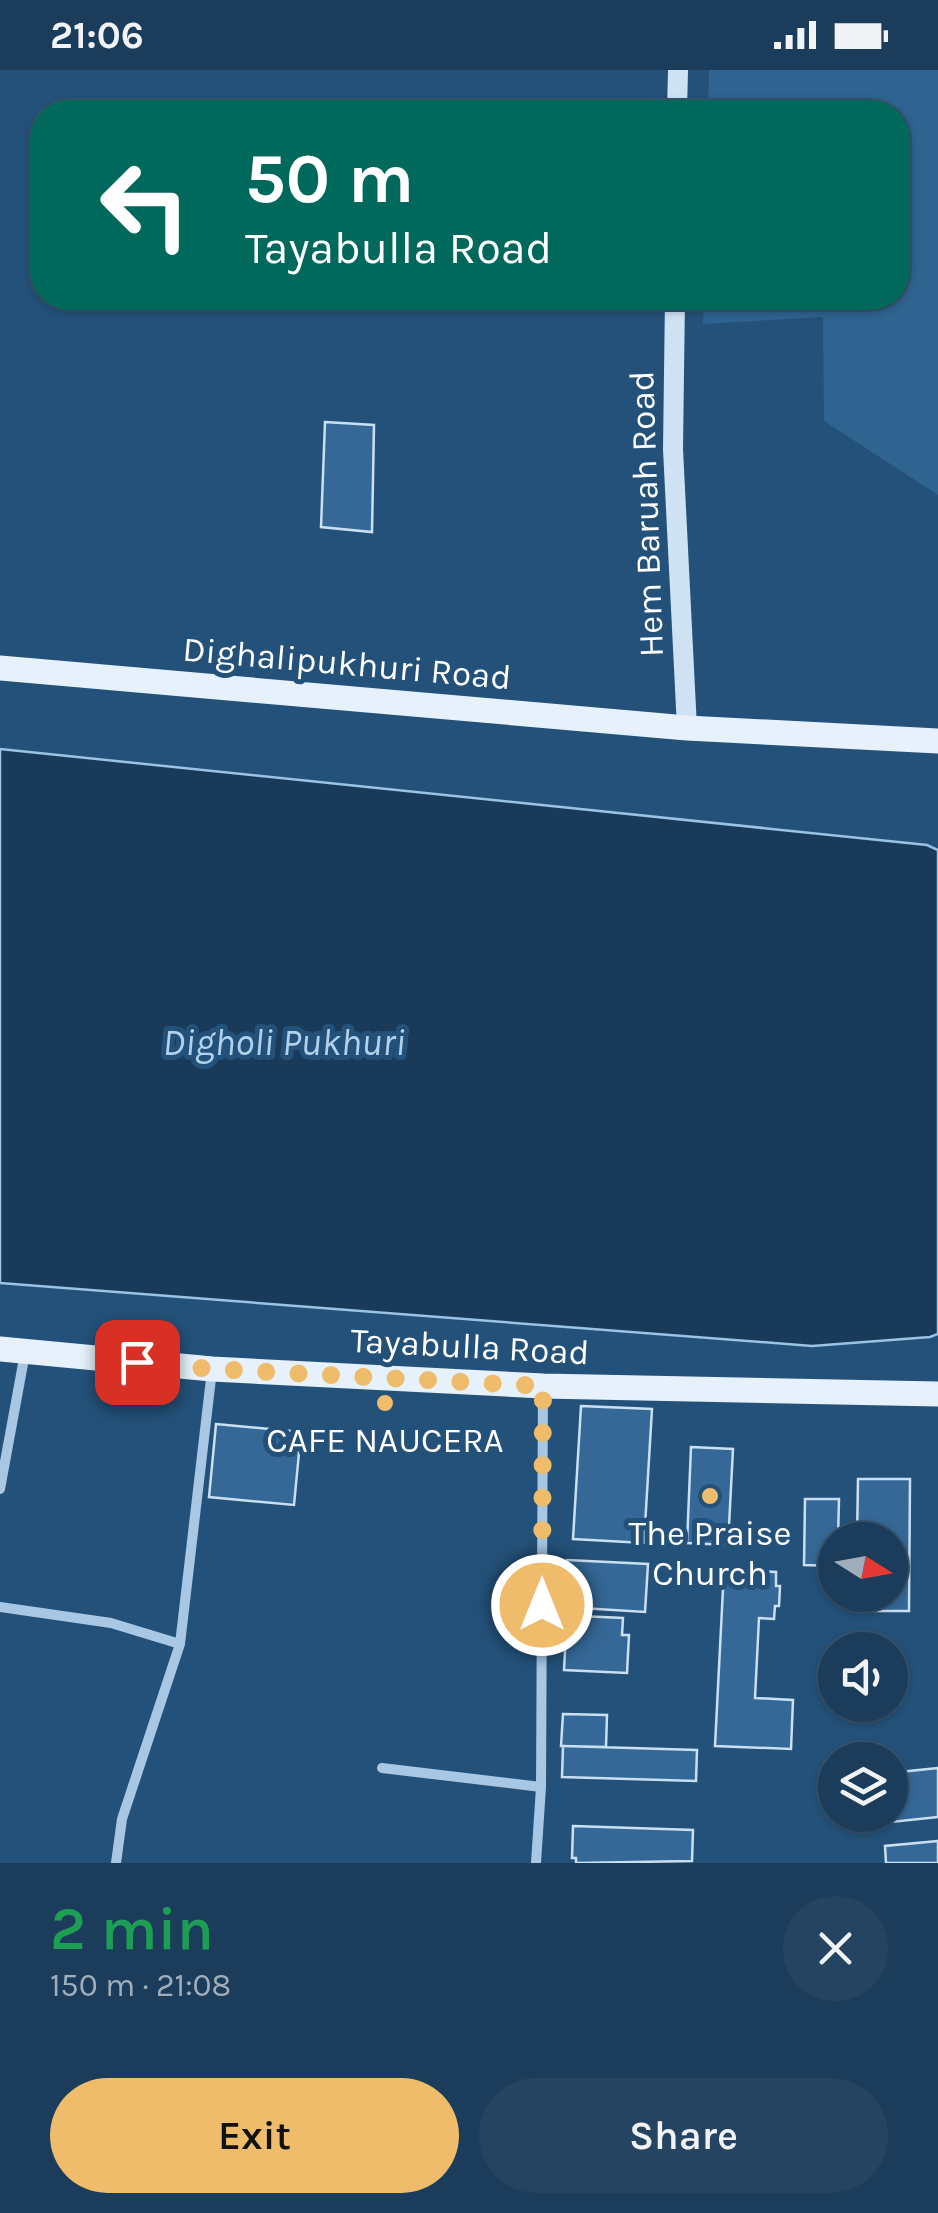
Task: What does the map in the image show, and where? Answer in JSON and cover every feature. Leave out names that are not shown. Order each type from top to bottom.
[{"type":"main road","name":"Dighalipukhuri Road","points":[[0,668],[687,728],[938,741]]},
{"type":"main road","name":"Tayabulla Road","points":[[12,1351],[212,1369],[543,1386],[938,1394]]},
{"type":"street","points":[[677,100],[678,70]]},
{"type":"street","name":"Hem Baruah Road","points":[[675,310],[673,449],[687,728]]},
{"type":"street","points":[[0,1489],[12,1351]]},
{"type":"street","points":[[116,1863],[122,1819],[180,1644],[212,1369]]},
{"type":"street","points":[[536,1863],[541,1787],[543,1386]]},
{"type":"street","points":[[0,1607],[111,1623],[180,1644]]},
{"type":"street","points":[[382,1768],[541,1787]]},
{"type":"shaded area","points":[[709,70],[938,70],[938,495],[824,421],[823,317],[703,324],[704,310],[910,310],[910,100],[708,100]]},
{"type":"water","name":"Digholi Pukhuri","points":[[0,749],[927,845],[938,850],[938,1334],[812,1346],[0,1283]]},
{"type":"building","points":[[325,422],[374,425],[372,532],[321,527]]},
{"type":"building","points":[[581,1406],[652,1409],[644,1543],[573,1539]]},
{"type":"building","points":[[216,1424],[301,1432],[294,1505],[209,1497]]},
{"type":"building","name":"The Praise Church","points":[[691,1447],[733,1449],[728,1545],[687,1543]]},
{"type":"building","points":[[858,1479],[910,1479],[909,1611],[908,1522],[857,1522]]},
{"type":"building","points":[[805,1499],[839,1499],[838,1522],[818,1522],[818,1565],[804,1565]]},
{"type":"building","points":[[567,1560],[648,1564],[645,1612],[565,1607]]},
{"type":"building","points":[[724,1569],[776,1572],[779,1606],[775,1606],[774,1619],[759,1618],[755,1698],[793,1700],[791,1749],[715,1746]]},
{"type":"building","points":[[580,1616],[623,1618],[622,1635],[629,1635],[627,1673],[564,1670],[566,1631],[579,1632]]},
{"type":"building","points":[[563,1714],[607,1715],[606,1747],[561,1746]]},
{"type":"building","points":[[563,1746],[697,1750],[696,1781],[562,1777]]},
{"type":"building","points":[[938,1768],[938,1817],[908,1820],[908,1771]]},
{"type":"building","points":[[573,1826],[693,1830],[692,1861],[576,1863],[576,1858],[572,1858]]},
{"type":"building","points":[[938,1841],[938,1863],[886,1863],[885,1846]]},
{"type":"place","name":"CAFE NAUCERA","points":[[385,1403]]},
{"type":"place","name":"The Praise Church","points":[[710,1496]]},
{"type":"route","points":[[137,1362],[543,1386],[542,1605]]}]
